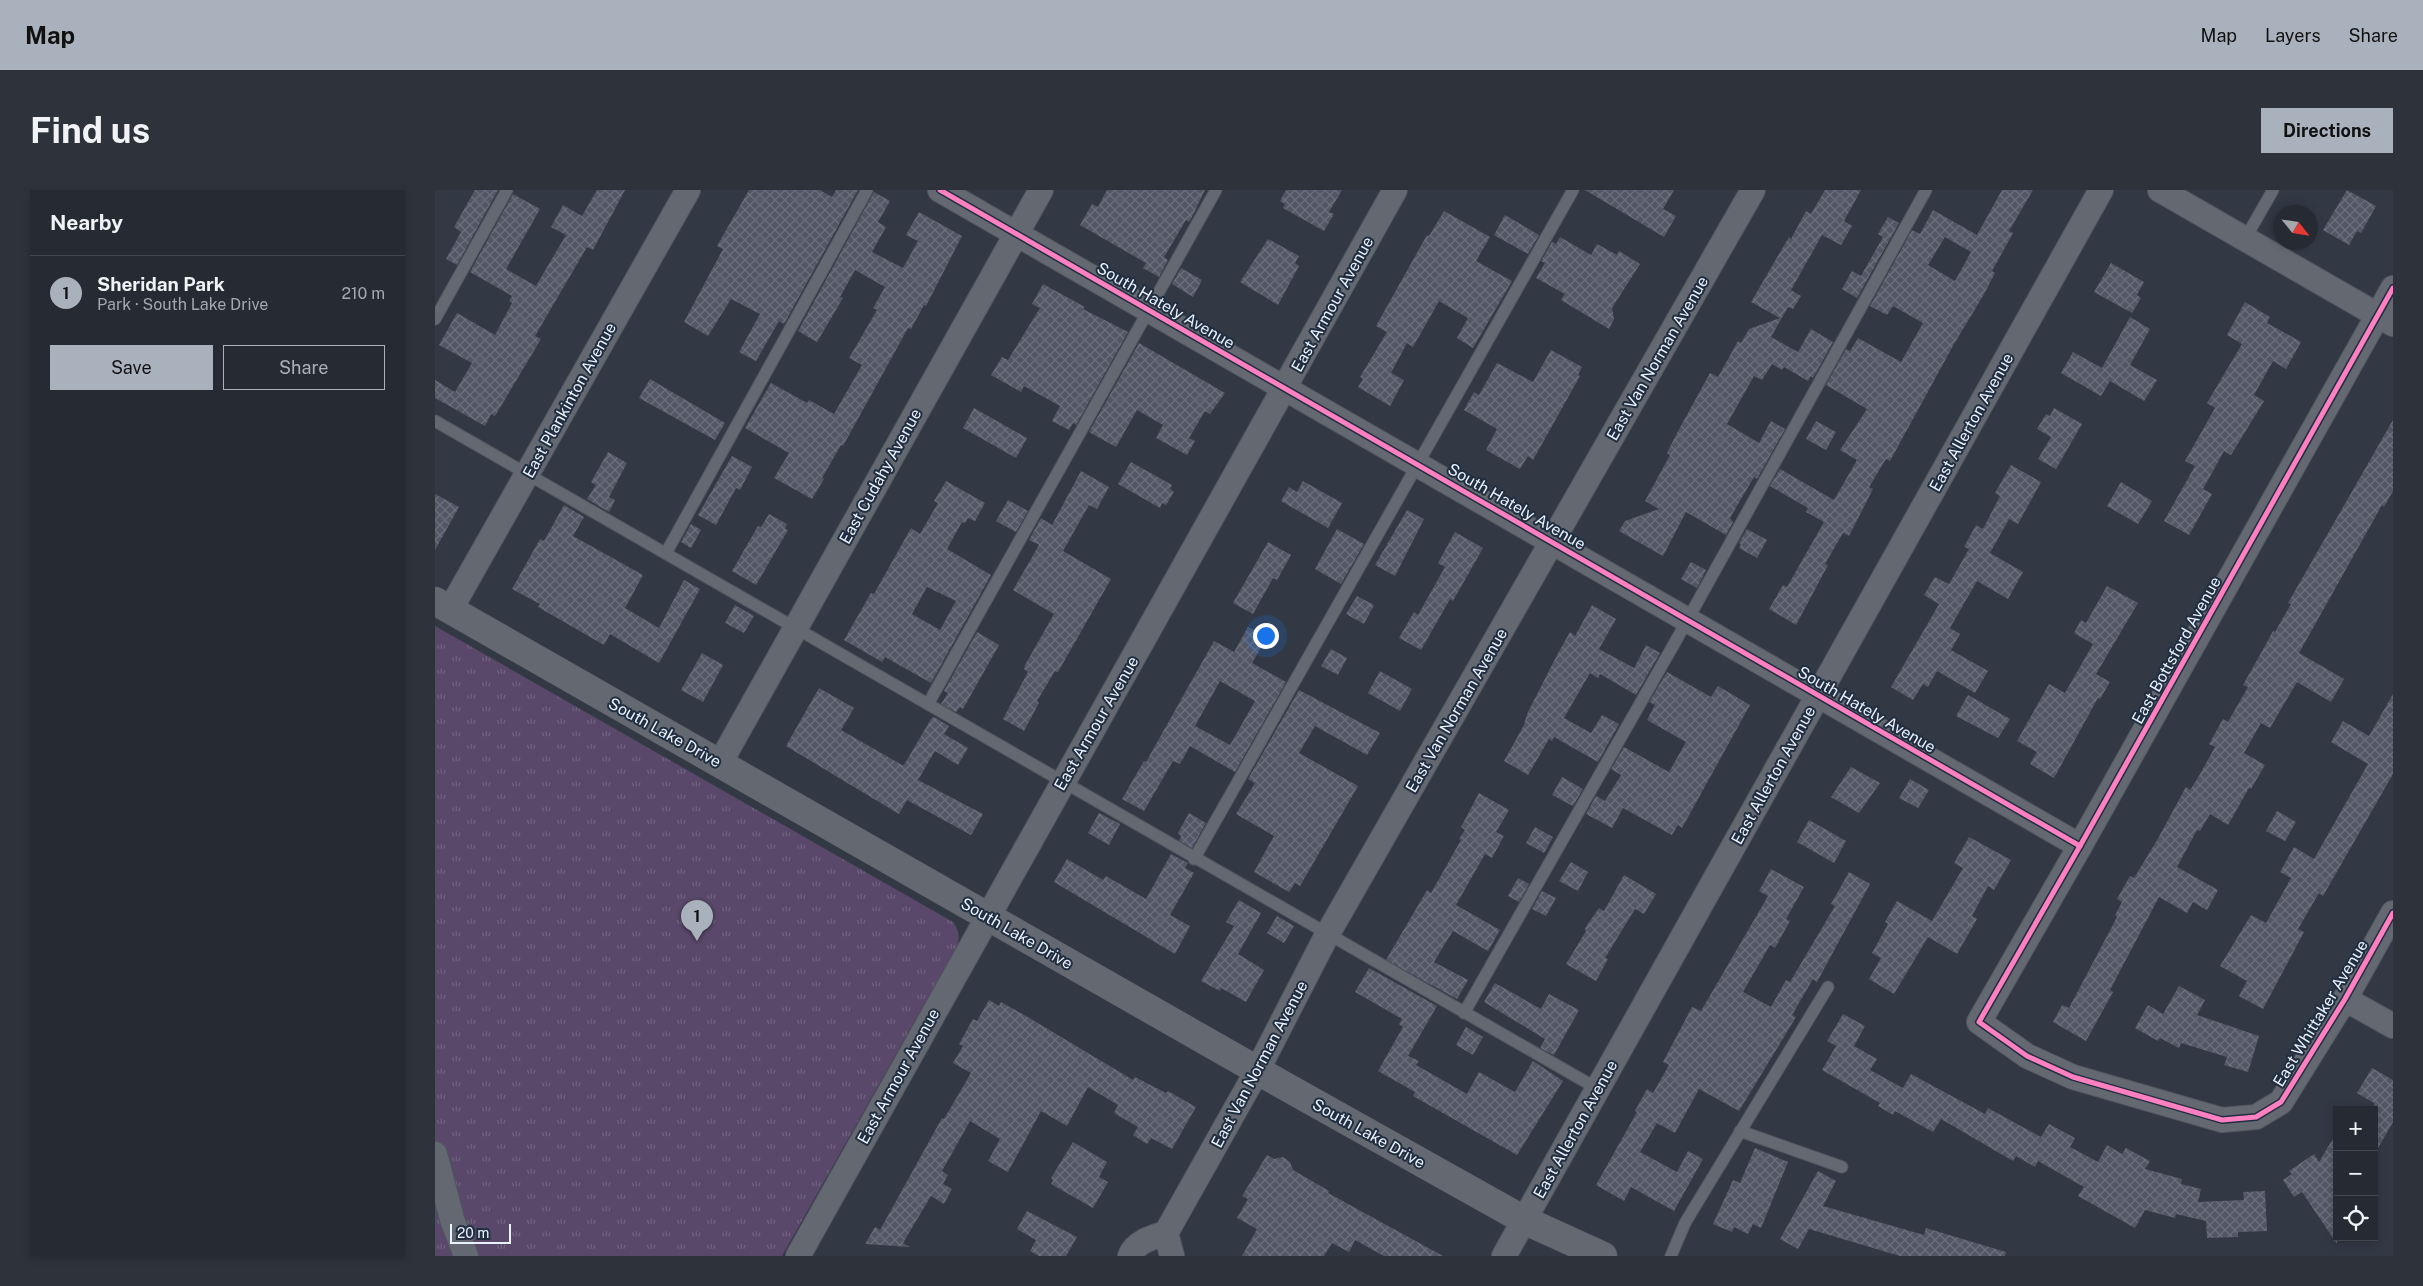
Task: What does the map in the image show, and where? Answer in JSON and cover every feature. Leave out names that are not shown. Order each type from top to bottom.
[{"type":"main road","name":"South Lake Drive","points":[[443,606],[1257,1071],[1524,1220],[1603,1256]]},
{"type":"street","name":"East Plankinton Avenue","points":[[443,606],[528,474],[688,190]]},
{"type":"street","name":"South Hately Avenue","points":[[940,190],[1553,541],[2080,846]]},
{"type":"street","name":"East Cudahy Avenue","points":[[720,763],[1041,190]]},
{"type":"street","name":"East Armour Avenue","points":[[798,1256],[1061,783],[1395,190]]},
{"type":"street","name":"East Van Norman Avenue","points":[[1166,1233],[1257,1071],[1327,935],[1753,190]]},
{"type":"street","name":"East Allerton Avenue","points":[[1503,1256],[2101,190]]},
{"type":"street","points":[[2160,190],[2385,320]]},
{"type":"street","name":"East Bottsford Avenue","points":[[1979,1022],[2385,320],[2393,288]]},
{"type":"street","name":"East Whittaker Avenue","points":[[1979,1022],[2027,1056],[2073,1077],[2222,1120],[2256,1117],[2281,1102],[2345,999],[2393,913]]},
{"type":"street","points":[[2345,999],[2393,1026]]},
{"type":"street","points":[[435,1154],[452,1219],[467,1256]]},
{"type":"street","points":[[1130,1256],[1132,1250],[1147,1239],[1166,1233],[1172,1256]]},
{"type":"lane","points":[[435,319],[507,190]]},
{"type":"lane","points":[[666,553],[867,190]]},
{"type":"lane","points":[[928,704],[1216,190]]},
{"type":"lane","points":[[1194,859],[1573,190]]},
{"type":"lane","points":[[1464,1012],[1687,620],[1926,190]]},
{"type":"lane","points":[[2245,239],[2273,190]]},
{"type":"lane","points":[[435,421],[928,704],[1061,783],[1598,1089]]},
{"type":"lane","points":[[1671,1256],[1685,1223],[1828,987]]},
{"type":"lane","points":[[1741,1131],[1842,1167]]},
{"type":"green space","points":[[435,626],[953,922],[955,925],[958,934],[957,946],[782,1256],[435,1256]]},
{"type":"building","points":[[475,190],[498,190],[457,265],[446,259],[461,232],[454,227]]},
{"type":"building","points":[[597,190],[625,190],[593,250],[587,247],[535,336],[541,339],[495,416],[491,414],[485,426],[435,398],[435,380],[455,392],[472,363],[439,345],[457,313],[495,335],[512,303],[509,301],[512,296],[470,272],[513,194],[540,209],[506,269],[536,286],[566,235],[551,227],[563,205],[582,216]]},
{"type":"building","points":[[749,190],[820,190],[832,197],[836,190],[858,190],[784,324],[779,321],[756,361],[739,352],[760,314],[731,299],[708,336],[684,322],[723,249],[717,246]]},
{"type":"building","points":[[1107,190],[1205,190],[1191,219],[1189,222],[1186,220],[1164,257],[1168,260],[1159,277],[1143,268],[1146,263],[1080,225],[1092,204],[1098,207]]},
{"type":"building","points":[[1286,190],[1342,190],[1329,212],[1334,214],[1324,231],[1283,208],[1285,204],[1280,201]]},
{"type":"building","points":[[1585,190],[1674,190],[1663,209],[1676,216],[1664,237]]},
{"type":"building","points":[[1825,190],[1861,190],[1844,221],[1852,226],[1841,245],[1822,235],[1791,290],[1801,296],[1793,309],[1788,307],[1771,337],[1798,352],[1811,329],[1833,342],[1813,378],[1811,376],[1808,381],[1784,367],[1782,370],[1772,364],[1762,380],[1754,376],[1727,424],[1759,443],[1771,421],[1785,429],[1757,479],[1754,477],[1730,518],[1733,522],[1726,535],[1686,512],[1663,556],[1619,531],[1625,521],[1659,509],[1645,501],[1670,455],[1667,453],[1677,433],[1710,373],[1718,377],[1738,341],[1741,343],[1749,329],[1780,318],[1751,302],[1789,237],[1791,239],[1806,211],[1811,214]]},
{"type":"building","points":[[2002,190],[2033,190],[2009,231],[2013,233],[1992,271],[1995,273],[1983,296],[1954,344],[1890,461],[1886,459],[1869,487],[1873,489],[1849,536],[1843,533],[1825,564],[1828,565],[1796,625],[1769,609],[1783,585],[1787,587],[1824,522],[1806,512],[1808,508],[1770,486],[1780,469],[1834,500],[1857,460],[1840,450],[1867,409],[1826,385],[1846,349],[1850,351],[1858,338],[1901,362],[1923,323],[1893,306],[1887,315],[1870,306],[1912,230],[1920,234],[1933,210],[1977,235]],"holes":[[[1945,237],[1971,252],[1955,281],[1928,265]]]},
{"type":"building","points":[[2347,190],[2376,206],[2361,233],[2357,231],[2349,245],[2323,230]]},
{"type":"building","points":[[874,192],[890,201],[878,222],[886,227],[872,252],[903,268],[918,241],[906,235],[919,212],[962,236],[926,306],[924,305],[911,329],[908,328],[843,446],[841,445],[822,478],[824,479],[812,499],[774,478],[789,453],[745,428],[771,383],[807,403],[809,400],[834,414],[862,365],[849,358],[877,310],[873,308],[885,287],[855,270],[840,297],[843,298],[817,342],[798,331]]},
{"type":"building","points":[[1444,211],[1490,237],[1476,261],[1512,281],[1473,348],[1457,338],[1468,318],[1439,301],[1413,347],[1407,343],[1391,373],[1404,380],[1390,406],[1358,387],[1363,379],[1360,377],[1387,332],[1376,326],[1427,235],[1429,236]]},
{"type":"building","points":[[1505,215],[1539,235],[1528,254],[1494,235]]},
{"type":"building","points":[[1888,217],[1899,223],[1857,298],[1842,289],[1852,271],[1861,276],[1883,237],[1878,234]]},
{"type":"building","points":[[1560,237],[1591,255],[1597,244],[1617,255],[1619,251],[1640,264],[1612,308],[1614,319],[1609,329],[1561,300],[1565,294],[1536,278],[1545,263],[1541,261],[1552,242],[1556,244]]},
{"type":"building","points":[[1268,239],[1299,256],[1295,263],[1299,266],[1278,305],[1240,282]]},
{"type":"building","points":[[2111,263],[2144,282],[2137,295],[2141,298],[2132,313],[2094,292]]},
{"type":"building","points":[[1181,268],[1202,280],[1193,297],[1172,284]]},
{"type":"building","points":[[1043,284],[1085,307],[1083,309],[1128,332],[1076,425],[1073,423],[1069,430],[1052,421],[1060,406],[1024,386],[1021,392],[991,375],[1002,357],[1008,360],[1040,308],[1032,304]]},
{"type":"building","points":[[2245,302],[2270,317],[2267,323],[2301,342],[2286,369],[2273,361],[2254,395],[2264,401],[2231,455],[2224,451],[2203,489],[2212,494],[2189,535],[2164,521],[2195,466],[2185,461],[2215,408],[2207,403],[2242,344],[2227,335]]},
{"type":"building","points":[[2130,317],[2150,329],[2130,365],[2157,380],[2144,401],[2110,381],[2101,396],[2061,373],[2073,352],[2102,368]]},
{"type":"building","points":[[1139,343],[1225,393],[1210,414],[1205,411],[1189,438],[1195,441],[1187,455],[1156,438],[1163,425],[1137,410],[1116,447],[1089,432]]},
{"type":"building","points":[[1551,350],[1582,367],[1578,375],[1580,376],[1533,460],[1528,456],[1520,469],[1486,450],[1497,429],[1464,410],[1474,392],[1479,395],[1497,363],[1533,382]]},
{"type":"building","points":[[650,379],[725,423],[715,440],[639,398]]},
{"type":"building","points":[[974,408],[1027,438],[1016,458],[963,428]]},
{"type":"building","points":[[2054,408],[2082,424],[2056,469],[2038,459],[2051,437],[2037,429],[2046,414],[2050,416]]},
{"type":"building","points":[[2393,420],[2393,491],[2384,507],[2382,505],[2299,653],[2344,679],[2331,702],[2297,682],[2270,728],[2261,723],[2244,753],[2265,765],[2251,789],[2249,788],[2228,825],[2210,814],[2200,831],[2197,830],[2177,867],[2218,890],[2207,910],[2193,902],[2187,913],[2159,897],[2110,990],[2113,992],[2086,1041],[2053,1022],[2062,1005],[2069,1008],[2117,917],[2115,915],[2122,902],[2117,899],[2130,876],[2134,878],[2186,787],[2190,790],[2199,776],[2215,747],[2209,744],[2223,719],[2228,722],[2248,687],[2243,685],[2273,631],[2275,632],[2291,604],[2288,603]]},
{"type":"building","points":[[1816,421],[1836,432],[1826,450],[1806,439]]},
{"type":"building","points":[[608,452],[627,463],[609,497],[615,500],[609,512],[587,499],[596,485],[591,482]]},
{"type":"building","points":[[732,456],[752,467],[740,490],[736,488],[716,525],[698,515]]},
{"type":"building","points":[[1131,462],[1172,485],[1170,489],[1174,492],[1166,505],[1162,503],[1160,508],[1118,484]]},
{"type":"building","points":[[2011,465],[2041,482],[2018,524],[2009,519],[1990,553],[2023,572],[2008,599],[1977,581],[1950,628],[1960,634],[1951,650],[1988,671],[1975,693],[1937,671],[1928,687],[1923,684],[1913,700],[1891,687],[1939,604],[1924,595],[1935,577],[1949,584],[1969,549],[1964,547],[1976,525],[1983,529],[2000,496],[1995,493]]},
{"type":"building","points":[[1081,471],[1109,487],[1097,509],[1089,505],[1063,551],[1111,579],[1058,672],[1055,671],[1037,701],[1039,703],[1024,731],[1003,719],[1028,672],[1024,669],[1025,665],[1054,614],[1013,590],[1039,545],[1029,540],[1041,518],[1052,525]]},
{"type":"building","points":[[946,481],[985,503],[975,521],[968,518],[965,523],[962,522],[947,549],[991,575],[931,683],[885,657],[882,662],[844,640],[871,593],[874,594],[911,528],[920,534],[938,503],[934,501]],"holes":[[[927,587],[956,601],[940,630],[912,614]]]},
{"type":"building","points":[[1303,481],[1342,503],[1328,528],[1281,501],[1289,487],[1297,492]]},
{"type":"building","points":[[2121,482],[2152,501],[2138,524],[2107,506]]},
{"type":"building","points":[[435,494],[459,507],[435,550]]},
{"type":"building","points":[[1008,500],[1028,511],[1016,532],[996,521]]},
{"type":"building","points":[[564,505],[584,517],[573,536],[643,575],[625,608],[659,628],[684,580],[700,589],[659,663],[610,634],[604,645],[538,607],[540,604],[512,589],[540,539],[544,541]]},
{"type":"building","points":[[1407,510],[1424,519],[1395,576],[1375,565]]},
{"type":"building","points":[[769,514],[787,524],[785,529],[788,530],[756,585],[732,571],[758,526],[761,527]]},
{"type":"building","points":[[691,524],[701,530],[691,548],[681,542]]},
{"type":"building","points":[[1337,529],[1364,544],[1341,584],[1315,569]]},
{"type":"building","points":[[1747,529],[1767,540],[1757,558],[1739,548],[1741,544],[1739,543]]},
{"type":"building","points":[[1455,532],[1483,548],[1453,601],[1450,599],[1421,650],[1399,638],[1414,612],[1418,615],[1445,567],[1438,563]]},
{"type":"building","points":[[1268,542],[1291,555],[1277,580],[1273,578],[1253,614],[1233,603]]},
{"type":"building","points":[[1691,562],[1706,570],[1697,588],[1681,579]]},
{"type":"building","points":[[2107,586],[2138,603],[2096,674],[2110,682],[2100,699],[2098,698],[2054,778],[2030,764],[2037,752],[2017,741],[2049,684],[2065,693],[2093,644],[2074,633],[2081,620],[2086,623]]},
{"type":"building","points":[[1357,596],[1374,605],[1364,624],[1346,614]]},
{"type":"building","points":[[735,605],[754,616],[744,633],[725,623]]},
{"type":"building","points":[[1592,605],[1616,619],[1599,649],[1634,668],[1646,645],[1660,653],[1636,695],[1600,674],[1598,678],[1590,673],[1564,718],[1591,733],[1602,715],[1619,724],[1598,762],[1554,737],[1552,741],[1549,739],[1528,775],[1504,761],[1524,725],[1527,714],[1557,655],[1570,632],[1575,636]]},
{"type":"building","points":[[1248,627],[1267,637],[1252,663],[1286,682],[1235,772],[1190,746],[1180,764],[1173,761],[1144,811],[1122,799],[1144,761],[1146,762],[1214,641],[1234,652]],"holes":[[[1220,681],[1255,701],[1230,745],[1195,726]]]},
{"type":"building","points":[[977,632],[999,645],[963,709],[960,707],[956,712],[941,704],[948,693],[944,691]]},
{"type":"building","points":[[1331,649],[1347,658],[1338,675],[1321,666]]},
{"type":"building","points":[[702,653],[723,665],[703,702],[681,690]]},
{"type":"building","points":[[1380,671],[1412,689],[1400,711],[1368,693]]},
{"type":"building","points":[[1667,672],[1711,697],[1718,686],[1750,705],[1682,828],[1678,825],[1672,835],[1623,808],[1612,828],[1586,814],[1596,796],[1605,801],[1621,775],[1611,769],[1624,747],[1669,772],[1686,742],[1647,720],[1655,705],[1649,702]]},
{"type":"building","points":[[819,688],[854,708],[841,730],[902,765],[904,765],[931,719],[934,717],[949,726],[944,734],[968,748],[958,765],[935,751],[918,780],[983,814],[971,835],[907,800],[899,814],[786,746]]},
{"type":"building","points":[[1299,690],[1380,733],[1367,755],[1315,726],[1299,753],[1358,786],[1300,886],[1295,883],[1289,892],[1254,872],[1274,836],[1236,814],[1255,783],[1248,779]]},
{"type":"building","points":[[2393,694],[2393,774],[2323,896],[2319,893],[2298,929],[2304,932],[2263,1009],[2239,996],[2247,981],[2220,966],[2251,915],[2266,923],[2291,878],[2280,872],[2294,847],[2314,859],[2368,764],[2331,742],[2343,721],[2369,736]]},
{"type":"building","points":[[1968,695],[2010,719],[1998,738],[1956,716]]},
{"type":"building","points":[[1851,767],[1880,783],[1859,813],[1831,797]]},
{"type":"building","points":[[1562,777],[1583,789],[1573,806],[1552,795]]},
{"type":"building","points":[[1910,779],[1929,790],[1918,808],[1899,798]]},
{"type":"building","points":[[1479,793],[1509,810],[1496,832],[1504,836],[1492,858],[1485,854],[1456,905],[1500,930],[1488,951],[1453,931],[1443,947],[1434,962],[1468,980],[1457,999],[1386,960],[1427,890],[1431,893],[1461,840],[1459,839],[1465,830],[1461,827]]},
{"type":"building","points":[[2277,811],[2296,822],[2285,841],[2266,831]]},
{"type":"building","points":[[1099,813],[1120,824],[1109,845],[1088,833]]},
{"type":"building","points":[[1189,813],[1206,823],[1192,848],[1179,841],[1181,836],[1178,833]]},
{"type":"building","points":[[1809,820],[1846,841],[1834,863],[1797,842]]},
{"type":"building","points":[[1535,827],[1553,837],[1544,853],[1526,843]]},
{"type":"building","points":[[1969,837],[2011,860],[1994,890],[1988,886],[1972,916],[1977,919],[1957,954],[1928,937],[1894,994],[1869,979],[1881,958],[1872,953],[1888,924],[1885,922],[1897,901],[1932,921],[1963,868],[1954,863]]},
{"type":"building","points":[[1171,854],[1188,863],[1185,868],[1194,873],[1170,915],[1190,926],[1175,954],[1054,882],[1067,859],[1103,880],[1106,876],[1146,899]]},
{"type":"building","points":[[1571,862],[1588,872],[1578,891],[1559,881]]},
{"type":"building","points":[[1771,869],[1804,887],[1786,919],[1790,921],[1775,948],[1770,945],[1743,992],[1771,1007],[1786,980],[1790,982],[1835,906],[1831,904],[1849,872],[1870,884],[1817,982],[1813,979],[1792,1015],[1796,1017],[1739,1111],[1699,1089],[1675,1133],[1657,1123],[1640,1152],[1677,1172],[1688,1151],[1703,1159],[1674,1211],[1631,1187],[1624,1201],[1596,1185],[1637,1112],[1635,1111],[1647,1089],[1653,1093],[1669,1065],[1663,1062],[1692,1007],[1701,1011],[1768,896],[1759,891]]},
{"type":"building","points":[[1624,875],[1656,894],[1644,914],[1635,909],[1605,958],[1608,959],[1596,981],[1566,964],[1586,931],[1585,928],[1599,908],[1604,911]]},
{"type":"building","points":[[1518,878],[1529,884],[1519,902],[1508,896]]},
{"type":"building","points":[[1542,891],[1556,898],[1546,916],[1532,909]]},
{"type":"building","points":[[1239,900],[1261,913],[1238,954],[1264,970],[1246,1002],[1221,988],[1220,991],[1201,981],[1234,926],[1226,922]]},
{"type":"building","points":[[1277,916],[1294,926],[1284,943],[1267,933]]},
{"type":"building","points":[[1369,968],[1437,1006],[1408,1056],[1419,1061],[1416,1065],[1467,1094],[1479,1072],[1515,1092],[1533,1061],[1563,1081],[1517,1155],[1413,1096],[1415,1092],[1378,1071],[1403,1027],[1399,1024],[1402,1019],[1355,992]]},
{"type":"building","points":[[1495,983],[1541,1009],[1549,994],[1579,1010],[1554,1055],[1540,1048],[1545,1039],[1484,1002]]},
{"type":"building","points":[[2179,986],[2205,1000],[2197,1015],[2259,1036],[2248,1072],[2224,1065],[2227,1057],[2181,1043],[2179,1048],[2160,1038],[2158,1041],[2135,1028],[2148,1005],[2163,1014]]},
{"type":"building","points":[[989,1000],[999,1006],[1001,1002],[1133,1080],[1135,1077],[1166,1093],[1168,1091],[1196,1107],[1172,1149],[1151,1138],[1147,1144],[1133,1135],[1138,1127],[1114,1113],[1118,1105],[1088,1087],[1067,1126],[1041,1111],[1008,1172],[988,1161],[1000,1139],[970,1121],[942,1171],[948,1175],[943,1184],[952,1189],[944,1204],[931,1196],[903,1243],[910,1247],[865,1244],[875,1227],[880,1230],[942,1118],[944,1119],[971,1073],[953,1063],[963,1046],[959,1044],[973,1019],[977,1021]]},
{"type":"building","points":[[1843,1014],[1865,1026],[1854,1046],[1877,1059],[1870,1070],[1903,1088],[1911,1074],[1985,1114],[1988,1108],[2041,1137],[2049,1124],[2075,1138],[2070,1147],[2098,1162],[2107,1145],[2122,1154],[2126,1148],[2150,1161],[2145,1169],[2182,1179],[2181,1184],[2201,1189],[2198,1202],[2244,1200],[2243,1192],[2265,1191],[2267,1231],[2238,1232],[2238,1237],[2207,1238],[2206,1221],[2176,1214],[2175,1218],[2145,1210],[2135,1228],[2078,1196],[2084,1187],[2038,1161],[2035,1167],[2016,1156],[2013,1161],[1941,1119],[1933,1132],[1895,1111],[1893,1115],[1878,1106],[1880,1103],[1822,1070],[1836,1046],[1827,1041]]},
{"type":"building","points":[[1466,1027],[1483,1037],[1473,1055],[1456,1045]]},
{"type":"building","points":[[2372,1068],[2393,1080],[2393,1122],[2378,1148],[2378,1106],[2374,1106],[2374,1103],[2357,1093]]},
{"type":"building","points":[[2333,1139],[2333,1238],[2302,1192],[2294,1197],[2283,1180],[2292,1174],[2289,1171],[2314,1154],[2319,1162]]},
{"type":"building","points":[[1073,1142],[1107,1162],[1099,1177],[1108,1182],[1093,1208],[1051,1184],[1053,1180],[1051,1178]]},
{"type":"building","points":[[1755,1148],[1788,1162],[1761,1228],[1753,1224],[1748,1234],[1734,1227],[1732,1232],[1713,1224],[1733,1180],[1740,1183]]},
{"type":"building","points":[[1267,1155],[1274,1159],[1283,1157],[1290,1162],[1293,1170],[1329,1191],[1328,1193],[1443,1256],[1384,1256],[1355,1240],[1349,1252],[1332,1243],[1324,1256],[1242,1256],[1257,1229],[1237,1218],[1248,1199],[1242,1196]]},
{"type":"building","points":[[1818,1171],[1836,1181],[1823,1206],[1924,1235],[1926,1228],[2006,1252],[2005,1256],[1900,1256],[1809,1229],[1798,1249],[1780,1239]]},
{"type":"building","points":[[1027,1211],[1077,1237],[1066,1256],[1039,1256],[1030,1251],[1036,1240],[1017,1229]]},
{"type":"cycle path","points":[[940,190],[2080,846]]},
{"type":"cycle path","points":[[2393,288],[2080,846],[1979,1022],[2027,1056],[2073,1077],[2222,1120],[2256,1117],[2281,1102],[2345,999],[2393,913]]},
{"type":"place","name":"Sheridan Park","points":[[697,941]]}]
